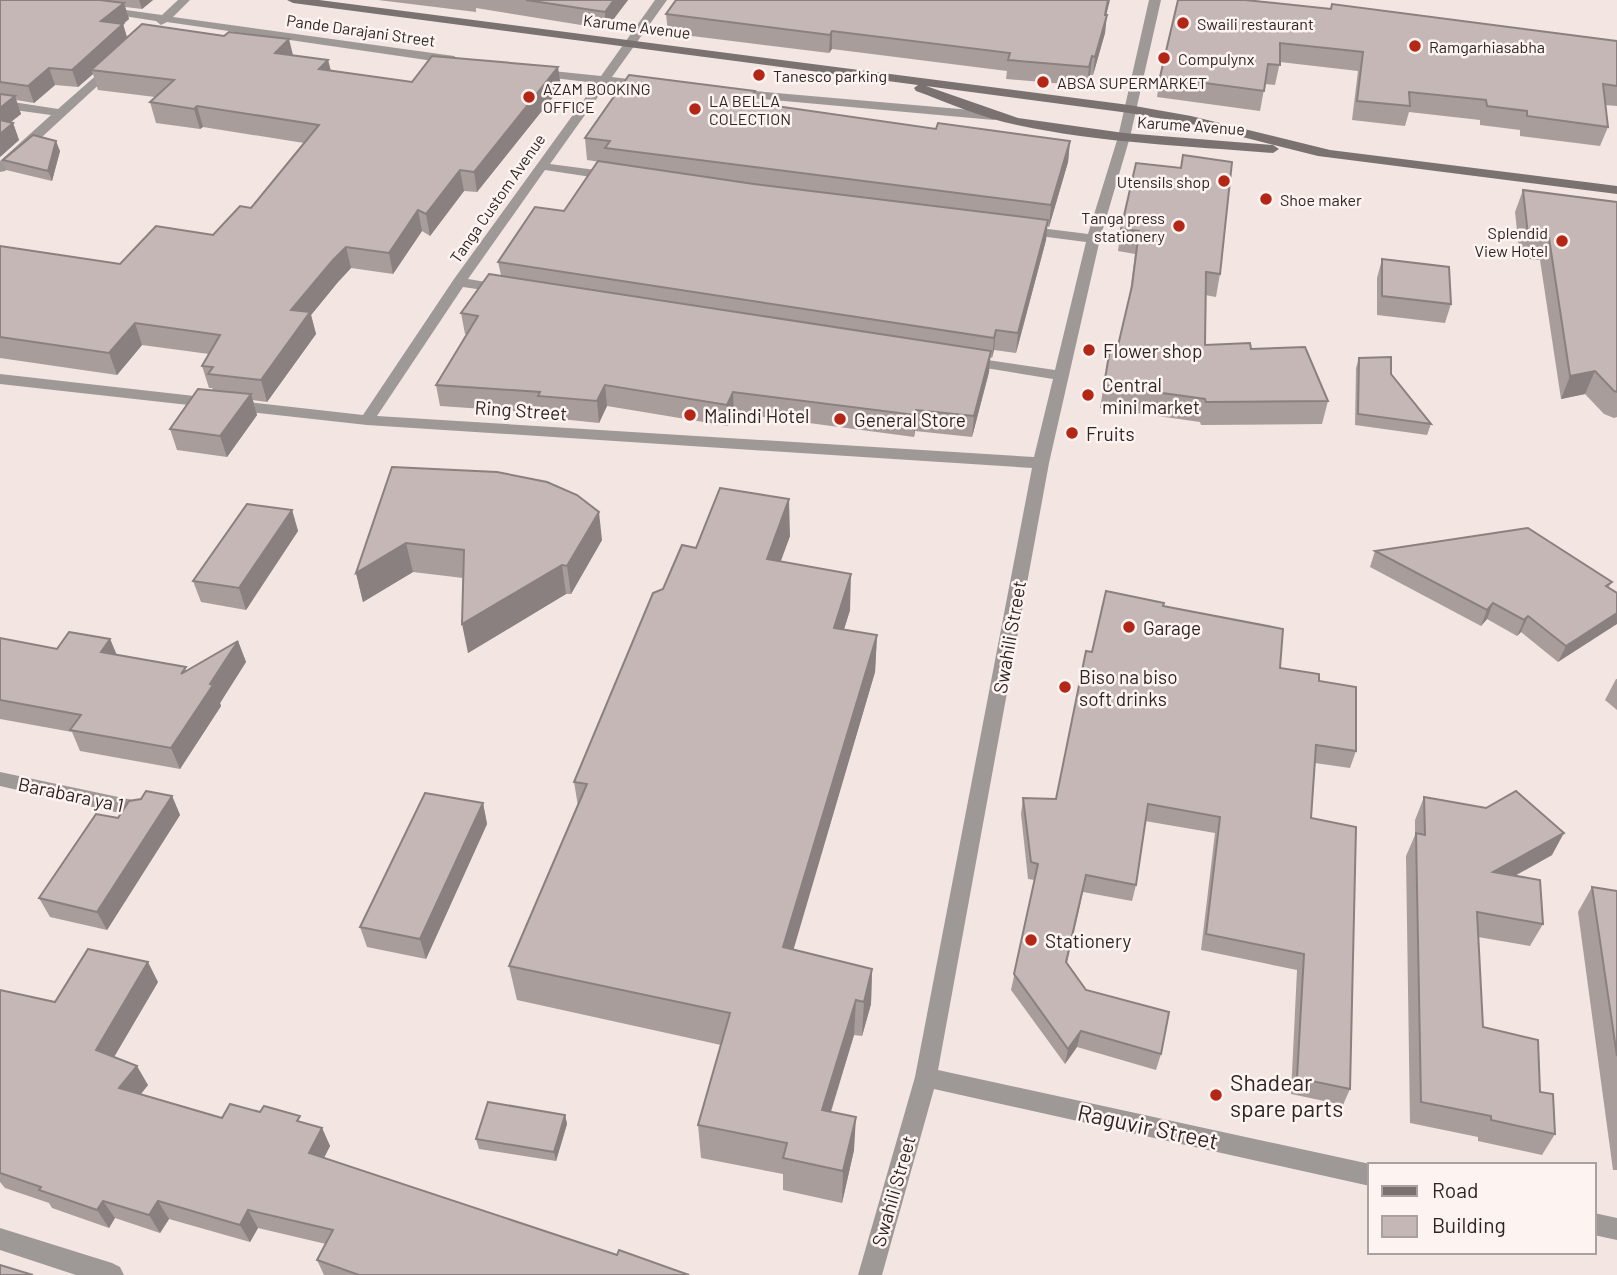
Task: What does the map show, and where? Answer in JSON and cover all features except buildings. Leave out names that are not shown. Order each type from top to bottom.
[{"type":"main road","name":"Karume Avenue","points":[[293,0],[1129,109],[1191,120],[1328,153]]},
{"type":"main road","name":"Karume Avenue","points":[[892,78],[994,116],[1124,137],[1328,153],[1617,190]]},
{"type":"street","points":[[148,35],[184,0]]},
{"type":"street","name":"Tanga Custom Avenue","points":[[367,420],[459,282],[661,0]]},
{"type":"street","name":"Swahili Street","points":[[870,1275],[926,1077],[1041,463],[1093,239],[1124,137],[1155,0]]},
{"type":"street","name":"Pande Darajani Street","points":[[85,8],[466,62]]},
{"type":"street","points":[[0,168],[119,61]]},
{"type":"street","points":[[520,70],[601,82],[656,86]]},
{"type":"street","points":[[723,92],[994,116]]},
{"type":"street","points":[[0,104],[62,113]]},
{"type":"street","points":[[541,166],[621,178]]},
{"type":"street","points":[[1012,229],[1093,239]]},
{"type":"street","points":[[459,282],[514,291]]},
{"type":"street","points":[[952,359],[1062,376]]},
{"type":"street","name":"Ring Street","points":[[0,379],[367,420],[1041,463]]},
{"type":"street","name":"Barabara ya 1","points":[[0,779],[142,810]]},
{"type":"street","name":"Raguvir Street","points":[[926,1077],[1368,1175]]},
{"type":"street","points":[[1596,1224],[1617,1228]]},
{"type":"street","points":[[0,1239],[112,1275]]},
{"type":"place","name":"Swaili restaurant","points":[[1183,23]]},
{"type":"place","name":"Ramgarhiasabha","points":[[1415,46]]},
{"type":"place","name":"Compulynx","points":[[1164,58]]},
{"type":"place","name":"Tanesco parking","points":[[759,75]]},
{"type":"place","name":"ABSA SUPERMARKET","points":[[1043,82]]},
{"type":"place","name":"AZAM BOOKING OFFICE","points":[[529,97]]},
{"type":"place","name":"LA BELLA COLECTION","points":[[695,109]]},
{"type":"place","name":"Utensils shop","points":[[1224,181]]},
{"type":"place","name":"Shoe maker","points":[[1266,199]]},
{"type":"place","name":"Tanga press stationery","points":[[1179,226]]},
{"type":"place","name":"Splendid View Hotel","points":[[1562,241]]},
{"type":"place","name":"Flower shop","points":[[1089,350]]},
{"type":"place","name":"Central mini market","points":[[1088,395]]},
{"type":"place","name":"Malindi Hotel","points":[[690,415]]},
{"type":"place","name":"General Store","points":[[840,419]]},
{"type":"place","name":"Fruits","points":[[1072,433]]},
{"type":"place","name":"Garage","points":[[1129,627]]},
{"type":"place","name":"Biso na biso soft drinks","points":[[1065,687]]},
{"type":"place","name":"Stationery","points":[[1031,940]]},
{"type":"place","name":"Shadear spare parts","points":[[1216,1095]]}]
